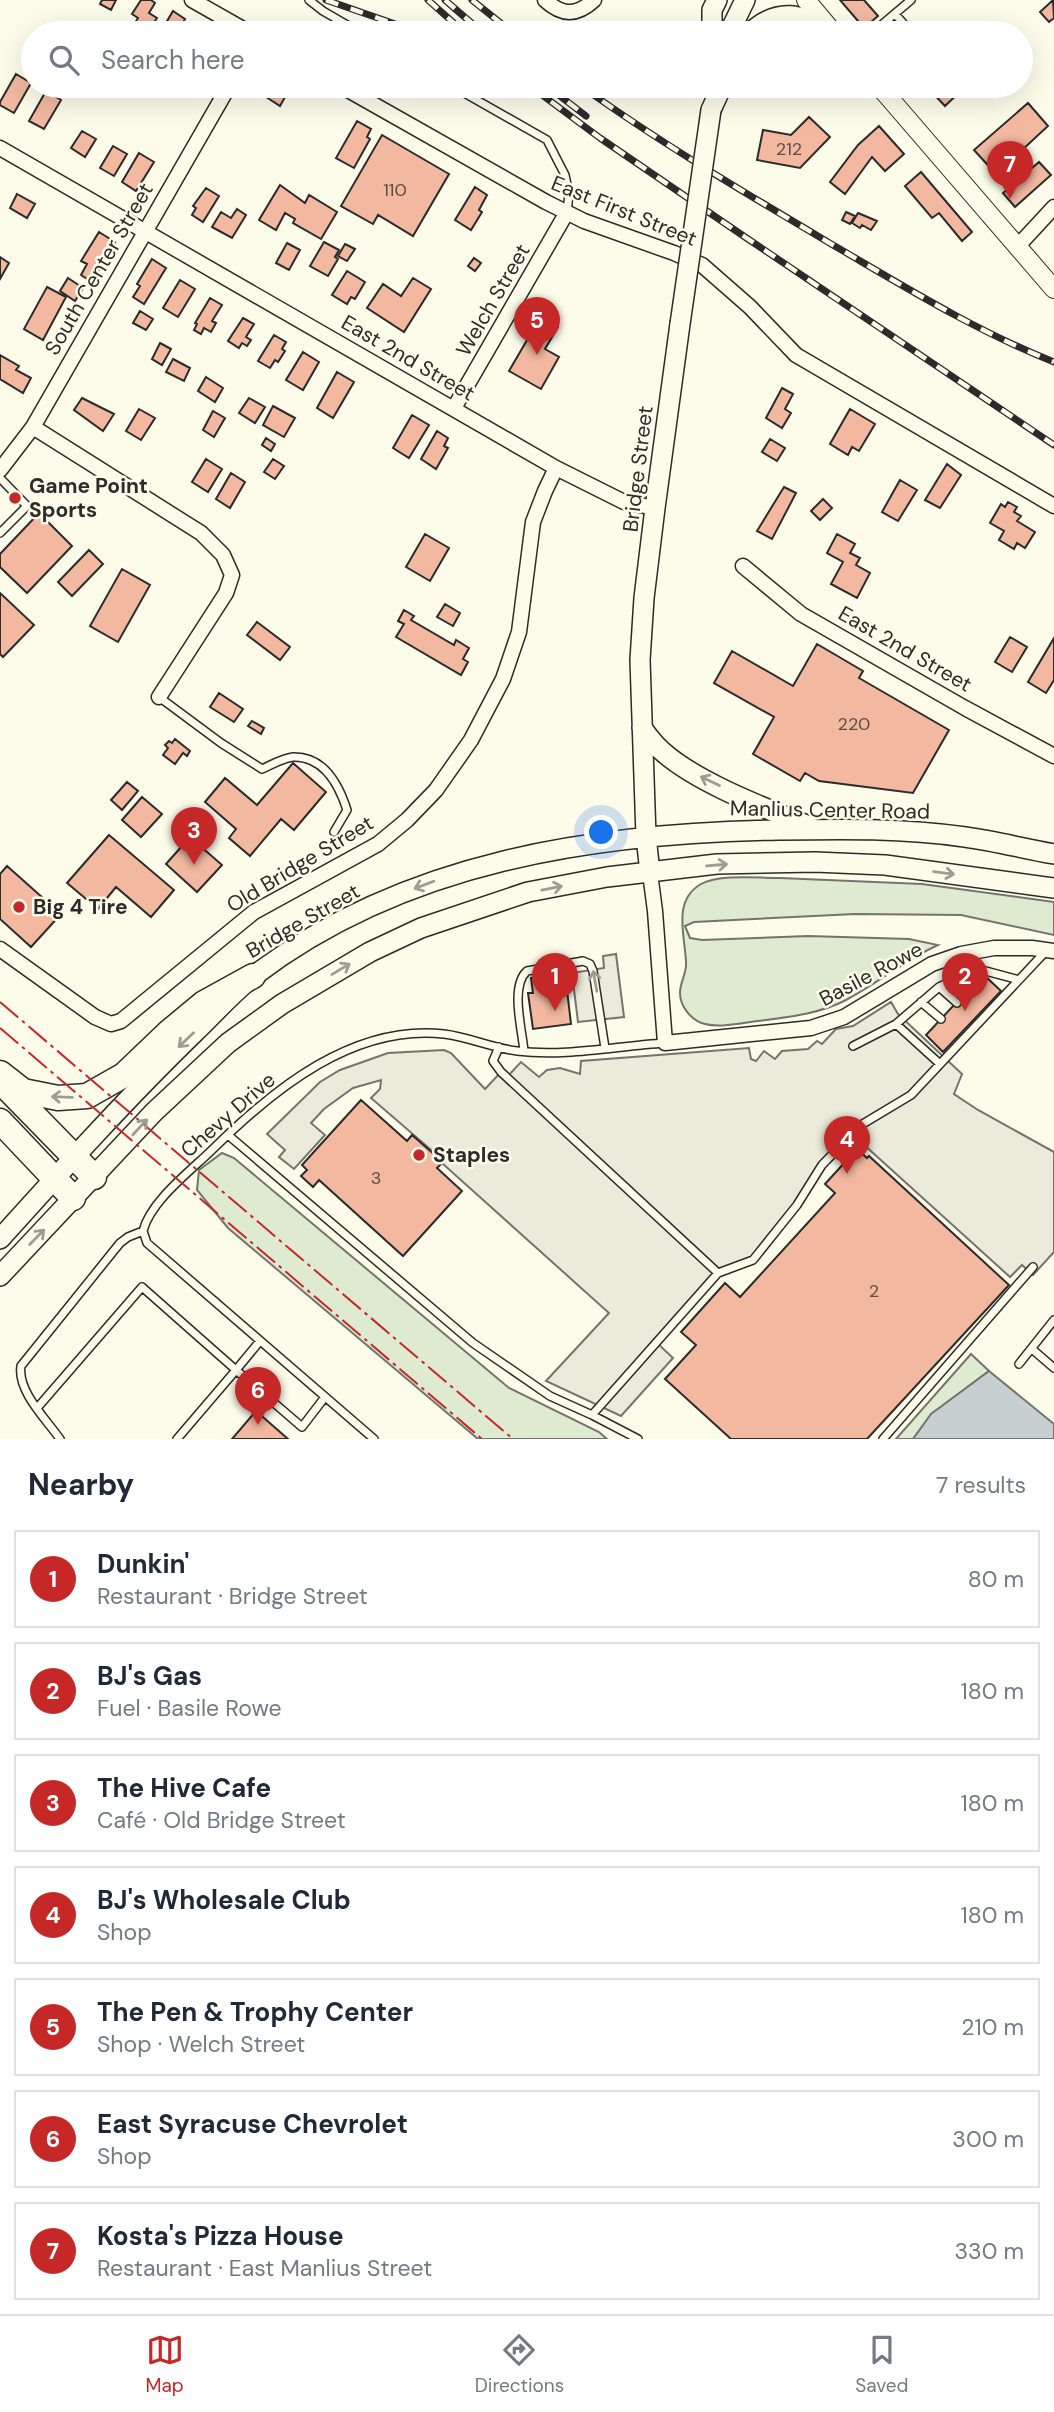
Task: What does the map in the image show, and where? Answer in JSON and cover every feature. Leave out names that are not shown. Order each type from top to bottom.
[{"type":"highway","points":[[0,1073],[23,1091],[58,1098],[88,1096],[124,1075],[204,1003],[253,976]]},
{"type":"highway","points":[[0,1080],[94,1177]]},
{"type":"highway","points":[[0,1121],[73,1198]]},
{"type":"main road","points":[[735,21],[745,0]]},
{"type":"main road","points":[[713,21],[715,3]]},
{"type":"main road","points":[[766,21],[783,15],[797,15],[809,21]]},
{"type":"main road","name":"Bridge Street","points":[[650,873],[646,836],[640,660],[644,598],[712,98]]},
{"type":"main road","points":[[711,110],[716,98]]},
{"type":"main road","points":[[642,728],[662,752],[692,772],[753,803],[817,829]]},
{"type":"main road","name":"Manlius Center Road","points":[[646,836],[722,831],[891,829],[967,837],[1054,854]]},
{"type":"main road","name":"Bridge Street","points":[[0,1239],[177,1049],[253,976],[291,951],[375,905],[466,869],[578,845],[646,836]]},
{"type":"main road","points":[[0,1276],[154,1112],[228,1043],[282,1004],[370,952],[421,928],[528,892],[607,877],[717,864],[815,862],[886,865],[1054,888]]},
{"type":"street","points":[[192,0],[229,21]]},
{"type":"street","points":[[545,0],[561,11],[572,13],[584,9],[594,0]]},
{"type":"street","points":[[806,0],[823,21]]},
{"type":"street","name":"South Center Street","points":[[0,470],[33,427],[222,98]]},
{"type":"street","name":"East First Street","points":[[362,98],[465,158],[567,212],[702,265],[751,307],[796,355],[1054,506]]},
{"type":"street","points":[[896,98],[1054,289]]},
{"type":"street","name":"East 2nd Street","points":[[0,148],[556,468],[624,502],[655,508]]},
{"type":"street","points":[[1017,247],[1054,207]]},
{"type":"street","name":"Welch Street","points":[[454,408],[567,212]]},
{"type":"street","points":[[33,427],[201,533],[226,559],[232,575],[226,593],[159,697]]},
{"type":"street","name":"Old Bridge Street","points":[[0,949],[96,1017],[111,1024],[121,1021],[254,912],[378,844],[407,820],[436,790],[464,750],[503,679],[519,632],[533,522],[556,468]]},
{"type":"street","name":"East 2nd Street","points":[[743,566],[802,614],[1054,756]]},
{"type":"street","name":"Bridge Street","points":[[650,873],[665,1043]]},
{"type":"street","name":"Basile Rowe","points":[[665,1043],[810,1028],[844,1017],[932,964],[961,954],[995,948],[1051,951]]},
{"type":"lane","points":[[309,0],[340,21]]},
{"type":"lane","points":[[887,21],[911,0]]},
{"type":"lane","points":[[895,14],[901,21]]},
{"type":"lane","points":[[473,98],[547,140],[565,175],[569,194],[567,212]]},
{"type":"lane","points":[[0,478],[27,506],[0,533]]},
{"type":"lane","points":[[159,697],[221,743],[262,769],[292,757],[315,760],[340,786],[347,810],[334,832]]},
{"type":"lane","points":[[592,1415],[718,1273],[753,1260],[797,1205],[822,1165],[860,1125],[911,1095],[990,1006],[1051,951]]},
{"type":"lane","points":[[524,1051],[517,988],[521,976],[527,971],[583,961],[590,964],[593,971],[605,1048]]},
{"type":"lane","points":[[853,1046],[897,1024],[939,987],[960,977],[982,971],[1019,980]]},
{"type":"lane","points":[[960,977],[971,988]]},
{"type":"lane","points":[[939,987],[957,1003]]},
{"type":"lane","points":[[921,1002],[941,1020]]},
{"type":"lane","points":[[897,1024],[940,1064]]},
{"type":"lane","name":"Chevy Drive","points":[[143,1231],[152,1209],[228,1135],[303,1074],[333,1055],[366,1042],[414,1034],[435,1034],[524,1051],[561,1052],[665,1043]]},
{"type":"lane","points":[[499,1046],[493,1061],[501,1072],[718,1273]]},
{"type":"lane","points":[[228,1135],[473,1343],[550,1396],[638,1439]]},
{"type":"lane","points":[[60,1439],[19,1376],[21,1366],[120,1243],[143,1231],[146,1243],[374,1439]]},
{"type":"lane","points":[[883,1439],[1033,1267]]},
{"type":"lane","points":[[38,1408],[142,1287],[302,1427],[325,1397]]},
{"type":"lane","points":[[1019,1364],[1054,1320]]},
{"type":"lane","points":[[177,1439],[260,1341]]},
{"type":"lane","points":[[1032,1349],[1054,1368]]},
{"type":"green space","points":[[739,877],[922,884],[1054,902],[1054,935],[961,915],[855,914],[694,922],[685,926],[690,938],[702,940],[808,936],[909,939],[938,945],[846,1000],[825,1009],[731,1025],[711,1025],[696,1020],[684,1008],[680,993],[686,966],[682,919],[686,900],[692,891],[709,881]]},
{"type":"green space","points":[[222,1153],[234,1158],[509,1388],[599,1432],[607,1439],[478,1439],[228,1228],[197,1190],[199,1170]]},
{"type":"green space","points":[[971,1354],[989,1371],[932,1414],[913,1439],[896,1439]]},
{"type":"shaded area","points":[[616,954],[624,1017],[578,1022],[572,973],[604,968],[603,956]]},
{"type":"shaded area","points":[[891,1002],[898,1014],[962,1074],[954,1094],[1054,1152],[1054,1252],[1033,1275],[1022,1265],[1010,1277],[852,1134],[822,1165],[753,1260],[718,1273],[657,1343],[673,1358],[621,1416],[546,1381],[609,1313],[443,1164],[444,1161],[371,1098],[380,1089],[381,1080],[353,1088],[324,1109],[311,1123],[325,1135],[294,1169],[279,1157],[285,1150],[267,1134],[320,1082],[340,1070],[388,1053],[444,1050],[451,1053],[485,1089],[501,1072],[507,1077],[521,1062],[539,1077],[547,1070],[560,1068],[580,1074],[581,1061],[749,1048],[751,1059],[756,1061],[764,1051],[775,1059],[782,1051],[808,1049],[817,1041],[822,1044],[836,1029],[853,1026]]},
{"type":"shaded area","points":[[989,1371],[1054,1424],[1054,1439],[913,1439],[931,1414]]},
{"type":"building","points":[[102,0],[116,0],[111,10],[100,4]]},
{"type":"building","points":[[141,0],[155,3],[149,13],[157,18],[155,21],[136,21],[138,18],[132,14]]},
{"type":"building","points":[[840,0],[864,0],[878,16],[872,21],[858,21]]},
{"type":"building","points":[[1053,0],[1054,18],[1049,22],[1040,12]]},
{"type":"building","points":[[173,11],[185,19],[184,21],[167,21]]},
{"type":"building","points":[[16,74],[21,77],[22,98],[14,113],[0,105]]},
{"type":"building","points":[[42,98],[61,100],[44,129],[29,121]]},
{"type":"building","points":[[268,98],[284,98],[280,106]]},
{"type":"building","points":[[937,98],[953,98],[945,106]]},
{"type":"building","points":[[1028,103],[1048,126],[996,174],[974,150]]},
{"type":"building","points":[[809,117],[830,137],[800,168],[757,160],[763,130],[791,135]]},
{"type":"building","points":[[357,121],[371,129],[367,137],[370,139],[354,168],[336,158]]},
{"type":"building","points":[[879,126],[904,154],[885,171],[872,157],[845,194],[830,182],[858,145]]},
{"type":"building","points":[[82,131],[96,139],[85,157],[71,148]]},
{"type":"building","points":[[382,135],[449,174],[413,236],[378,215],[373,224],[341,206]]},
{"type":"building","points":[[113,146],[127,154],[114,176],[100,168]]},
{"type":"building","points":[[139,153],[154,162],[136,191],[122,182]]},
{"type":"building","points":[[1039,162],[1051,175],[1015,207],[1003,193]]},
{"type":"building","points":[[921,172],[972,232],[962,241],[939,213],[932,218],[905,186]]},
{"type":"building","points":[[280,185],[305,203],[309,195],[337,212],[321,239],[293,223],[295,219],[285,213],[276,230],[259,220]]},
{"type":"building","points":[[475,187],[487,195],[479,210],[482,212],[471,230],[455,220]]},
{"type":"building","points":[[206,188],[219,196],[203,222],[192,215],[196,208],[193,206]]},
{"type":"building","points":[[17,194],[35,204],[27,218],[10,208]]},
{"type":"building","points":[[237,209],[246,215],[232,238],[212,227],[221,212],[231,218]]},
{"type":"building","points":[[846,212],[855,216],[850,224],[842,220]]},
{"type":"building","points":[[858,213],[877,221],[871,230],[852,223]]},
{"type":"building","points":[[99,232],[115,242],[92,282],[81,275],[87,264],[81,261]]},
{"type":"building","points":[[324,242],[339,250],[335,257],[338,259],[328,276],[310,266]]},
{"type":"building","points":[[287,243],[300,250],[289,270],[276,263]]},
{"type":"building","points":[[345,244],[355,249],[347,261],[338,256]]},
{"type":"building","points":[[0,257],[9,263],[0,279]]},
{"type":"building","points":[[474,258],[481,263],[475,271],[468,266]]},
{"type":"building","points":[[152,259],[166,268],[144,304],[133,297],[140,286],[137,284]]},
{"type":"building","points":[[347,271],[365,282],[355,299],[351,297],[347,304],[332,295]]},
{"type":"building","points":[[68,278],[83,288],[75,301],[60,291]]},
{"type":"building","points":[[413,278],[431,289],[404,332],[367,308],[383,284],[401,296]]},
{"type":"building","points":[[180,280],[195,289],[178,317],[163,308]]},
{"type":"building","points":[[47,287],[66,297],[43,340],[24,329]]},
{"type":"building","points":[[210,298],[222,305],[212,321],[216,323],[211,332],[204,328],[201,334],[194,330],[197,324],[195,323]]},
{"type":"building","points":[[140,311],[153,319],[146,330],[133,323]]},
{"type":"building","points":[[541,316],[558,327],[545,349],[559,357],[541,389],[509,371]]},
{"type":"building","points":[[243,318],[254,324],[246,337],[251,340],[247,346],[242,343],[239,348],[228,341]]},
{"type":"building","points":[[274,335],[286,342],[282,349],[285,351],[270,368],[258,361]]},
{"type":"building","points":[[160,343],[171,349],[162,365],[152,359]]},
{"type":"building","points":[[303,352],[319,362],[303,390],[286,380]]},
{"type":"building","points":[[0,355],[19,366],[16,370],[31,378],[23,393],[0,379]]},
{"type":"building","points":[[173,359],[190,368],[184,381],[166,372]]},
{"type":"building","points":[[337,372],[354,382],[333,418],[317,408]]},
{"type":"building","points":[[206,377],[223,388],[215,402],[198,391]]},
{"type":"building","points":[[782,388],[793,394],[785,409],[791,413],[782,428],[766,418]]},
{"type":"building","points":[[82,398],[114,414],[103,431],[74,410]]},
{"type":"building","points":[[249,398],[265,407],[255,423],[239,413]]},
{"type":"building","points":[[273,406],[295,418],[284,437],[263,425]]},
{"type":"building","points":[[139,409],[155,418],[141,440],[126,431]]},
{"type":"building","points":[[850,409],[875,424],[859,451],[852,447],[848,455],[830,444]]},
{"type":"building","points":[[213,411],[225,418],[214,437],[203,430]]},
{"type":"building","points":[[412,415],[429,425],[409,458],[393,448]]},
{"type":"building","points":[[437,431],[448,438],[444,446],[448,448],[436,469],[421,459]]},
{"type":"building","points":[[266,438],[275,444],[271,451],[262,445]]},
{"type":"building","points":[[770,439],[785,448],[777,461],[762,452]]},
{"type":"building","points":[[206,459],[222,469],[208,492],[192,482]]},
{"type":"building","points":[[273,459],[284,466],[275,479],[264,472]]},
{"type":"building","points":[[947,464],[961,475],[940,508],[925,500]]},
{"type":"building","points":[[231,473],[245,482],[230,508],[216,499]]},
{"type":"building","points":[[900,480],[917,490],[898,521],[882,512]]},
{"type":"building","points":[[784,487],[796,493],[772,539],[757,531]]},
{"type":"building","points":[[823,499],[832,508],[820,520],[811,511]]},
{"type":"building","points":[[1008,502],[1017,507],[1014,512],[1021,516],[1017,521],[1035,532],[1025,548],[1017,543],[1014,549],[999,540],[1004,531],[990,523],[1001,504],[1005,507]]},
{"type":"building","points":[[39,513],[72,546],[27,593],[0,567],[0,554]]},
{"type":"building","points":[[425,534],[449,548],[430,581],[406,567]]},
{"type":"building","points":[[837,534],[855,544],[850,553],[860,558],[856,565],[870,573],[857,598],[831,584],[843,562],[827,553]]},
{"type":"building","points":[[89,550],[103,564],[72,596],[58,582]]},
{"type":"building","points":[[122,569],[150,585],[118,642],[90,626]]},
{"type":"building","points":[[0,593],[34,625],[3,657],[0,654]]},
{"type":"building","points":[[445,604],[460,613],[453,626],[437,617]]},
{"type":"building","points":[[404,610],[414,616],[411,620],[454,645],[456,640],[469,648],[463,659],[468,662],[461,675],[396,637],[404,624],[398,621]]},
{"type":"building","points":[[257,622],[290,647],[280,660],[247,635]]},
{"type":"building","points":[[1010,637],[1027,647],[1012,672],[995,662]]},
{"type":"building","points":[[1054,638],[1054,680],[1046,693],[1028,682]]},
{"type":"building","points":[[817,644],[863,671],[859,678],[949,730],[913,793],[819,781],[805,773],[800,781],[753,754],[774,717],[714,683],[732,651],[793,686]]},
{"type":"building","points":[[219,693],[243,709],[234,722],[210,707]]},
{"type":"building","points":[[252,721],[264,728],[261,734],[248,726]]},
{"type":"building","points":[[175,739],[190,751],[187,756],[183,753],[175,764],[163,755],[168,748],[165,745]]},
{"type":"building","points":[[293,763],[326,792],[294,830],[281,819],[250,856],[229,838],[236,829],[205,802],[225,778],[257,805]]},
{"type":"building","points":[[127,782],[138,791],[122,810],[111,800]]},
{"type":"building","points":[[142,797],[162,814],[141,837],[122,820]]},
{"type":"building","points":[[109,835],[174,890],[151,917],[116,887],[98,909],[67,883]]},
{"type":"building","points":[[190,837],[222,865],[197,892],[166,864]]},
{"type":"building","points":[[7,866],[61,914],[31,947],[0,919],[0,874]]},
{"type":"building","points":[[569,971],[571,989],[567,990],[571,1024],[533,1029],[528,993],[533,993],[531,978],[540,977],[539,974]]},
{"type":"building","points":[[983,974],[1001,991],[943,1052],[926,1035]]},
{"type":"building","points":[[361,1100],[407,1141],[412,1135],[443,1162],[437,1168],[462,1191],[403,1256],[319,1180],[313,1187],[301,1176],[307,1170],[302,1165]]},
{"type":"building","points":[[857,1149],[867,1158],[869,1156],[1009,1285],[867,1439],[731,1439],[665,1379],[696,1345],[681,1332],[725,1283],[740,1297],[835,1193],[825,1184]]},
{"type":"building","points":[[256,1411],[288,1439],[232,1439]]},
{"type":"railway","points":[[326,0],[386,21]]},
{"type":"railway","points":[[428,0],[452,21]]},
{"type":"railway","points":[[445,0],[469,21]]},
{"type":"railway","points":[[472,0],[498,21]]},
{"type":"railway","points":[[546,98],[600,138],[1054,445]]},
{"type":"railway","points":[[563,98],[586,116]]},
{"type":"railway","points":[[598,98],[705,168],[887,277],[969,322],[1054,362]]},
{"type":"power","points":[[0,1002],[513,1439]]},
{"type":"power","points":[[0,1028],[482,1439]]},
{"type":"place","name":"Kosta's Pizza House","points":[[1010,199]]},
{"type":"place","name":"The Pen & Trophy Center","points":[[537,355]]},
{"type":"place","name":"Game Point Sports","points":[[15,498]]},
{"type":"place","name":"The Hive Cafe","points":[[194,865]]},
{"type":"place","name":"Big 4 Tire","points":[[19,907]]},
{"type":"place","name":"Dunkin'","points":[[555,1011]]},
{"type":"place","name":"BJ's Gas","points":[[965,1011]]},
{"type":"place","name":"Staples","points":[[419,1155]]},
{"type":"place","name":"BJ's Wholesale Club","points":[[847,1174]]},
{"type":"place","name":"East Syracuse Chevrolet","points":[[258,1425]]}]
